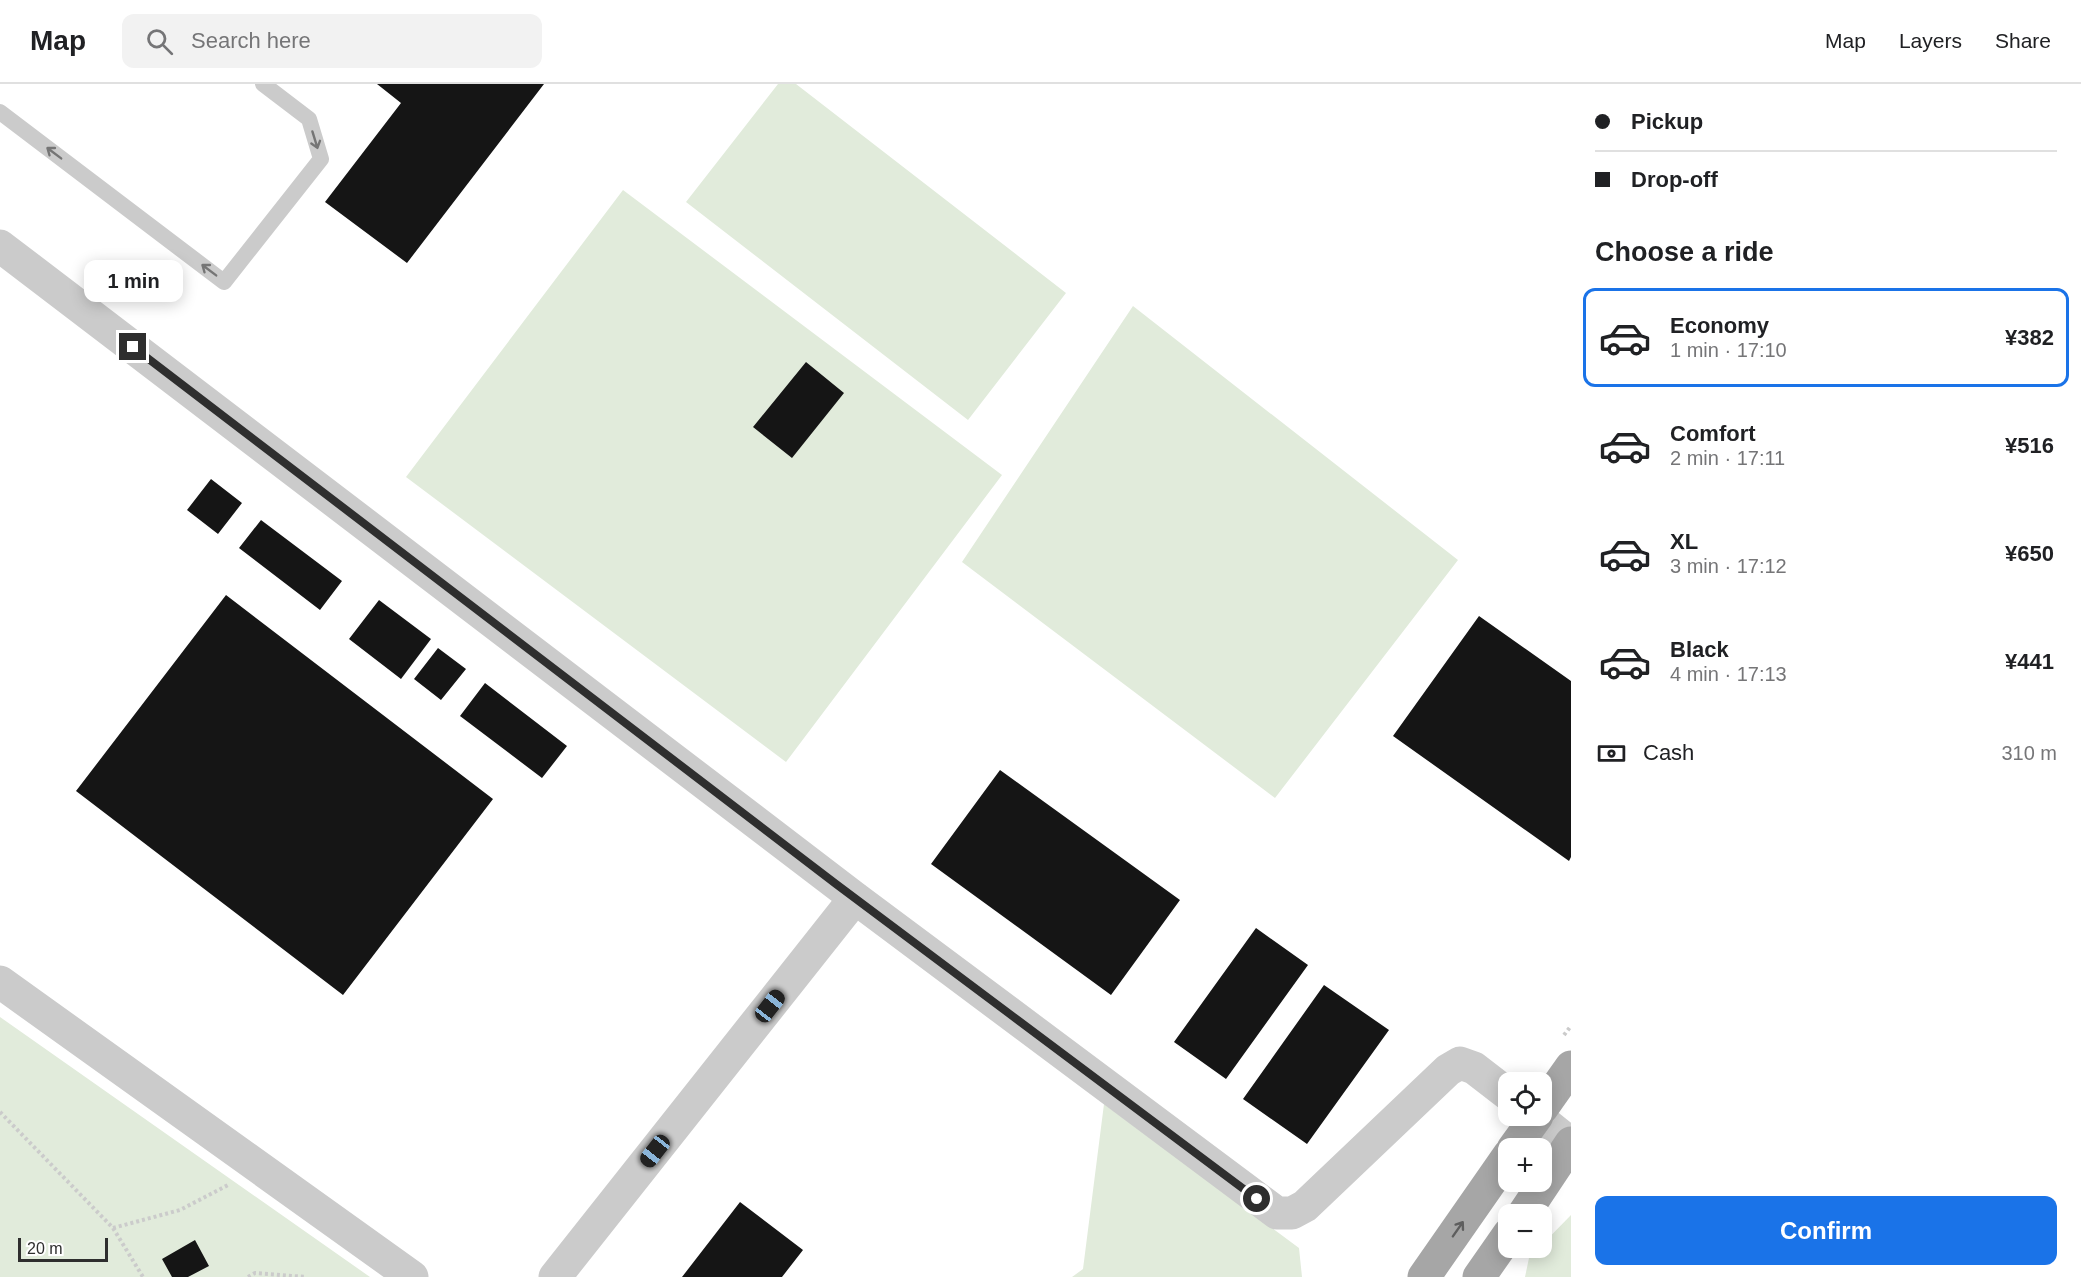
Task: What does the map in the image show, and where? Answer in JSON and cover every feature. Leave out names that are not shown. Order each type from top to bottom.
[{"type":"main road","points":[[1552,1094],[1571,1067]]},
{"type":"main road","points":[[1530,1204],[1571,1143]]},
{"type":"main road","points":[[1424,1277],[1498,1171]]},
{"type":"main road","points":[[1479,1277],[1498,1250]]},
{"type":"street","points":[[0,246],[855,898],[1277,1213],[1292,1213],[1305,1206],[1448,1070],[1460,1063],[1474,1068],[1498,1087]]},
{"type":"street","points":[[555,1277],[855,898]]},
{"type":"street","points":[[0,982],[412,1277]]},
{"type":"street","points":[[1549,1126],[1571,1143]]},
{"type":"lane","points":[[0,112],[224,282],[321,159],[309,119],[263,84]]},
{"type":"path","points":[[0,1112],[113,1228],[143,1277]]},
{"type":"path","points":[[113,1228],[180,1209],[236,1180]]},
{"type":"path","points":[[248,1277],[255,1273],[306,1277]]},
{"type":"green space","points":[[778,84],[796,84],[1066,293],[968,420],[686,202]]},
{"type":"green space","points":[[623,190],[1002,475],[786,762],[406,477]]},
{"type":"green space","points":[[1133,306],[1458,560],[1275,798],[962,562]]},
{"type":"green space","points":[[0,1017],[370,1277],[0,1277]]},
{"type":"green space","points":[[1104,1104],[1299,1248],[1302,1277],[1072,1277],[1083,1269]]},
{"type":"green space","points":[[1571,1215],[1571,1277],[1525,1277],[1529,1258],[1552,1258],[1552,1234]]},
{"type":"building","points":[[377,84],[544,84],[407,263],[325,202],[401,103]]},
{"type":"building","points":[[806,362],[844,393],[792,458],[753,427]]},
{"type":"building","points":[[211,479],[242,503],[218,534],[187,510]]},
{"type":"building","points":[[261,520],[342,581],[320,610],[239,548]]},
{"type":"building","points":[[226,595],[493,799],[343,995],[76,791]]},
{"type":"building","points":[[379,600],[431,639],[401,679],[349,639]]},
{"type":"building","points":[[1479,616],[1571,681],[1571,857],[1569,861],[1393,736]]},
{"type":"building","points":[[438,648],[466,669],[441,700],[414,679]]},
{"type":"building","points":[[485,683],[567,746],[542,778],[460,716]]},
{"type":"building","points":[[1000,770],[1180,900],[1111,995],[931,864]]},
{"type":"building","points":[[1256,928],[1308,965],[1226,1079],[1174,1042]]},
{"type":"building","points":[[1324,985],[1389,1030],[1307,1144],[1243,1099]]},
{"type":"building","points":[[740,1202],[803,1250],[782,1277],[682,1277]]},
{"type":"building","points":[[195,1240],[209,1266],[188,1277],[172,1277],[162,1259]]},
{"type":"route","points":[[133,347],[836,884],[1257,1199]]}]
